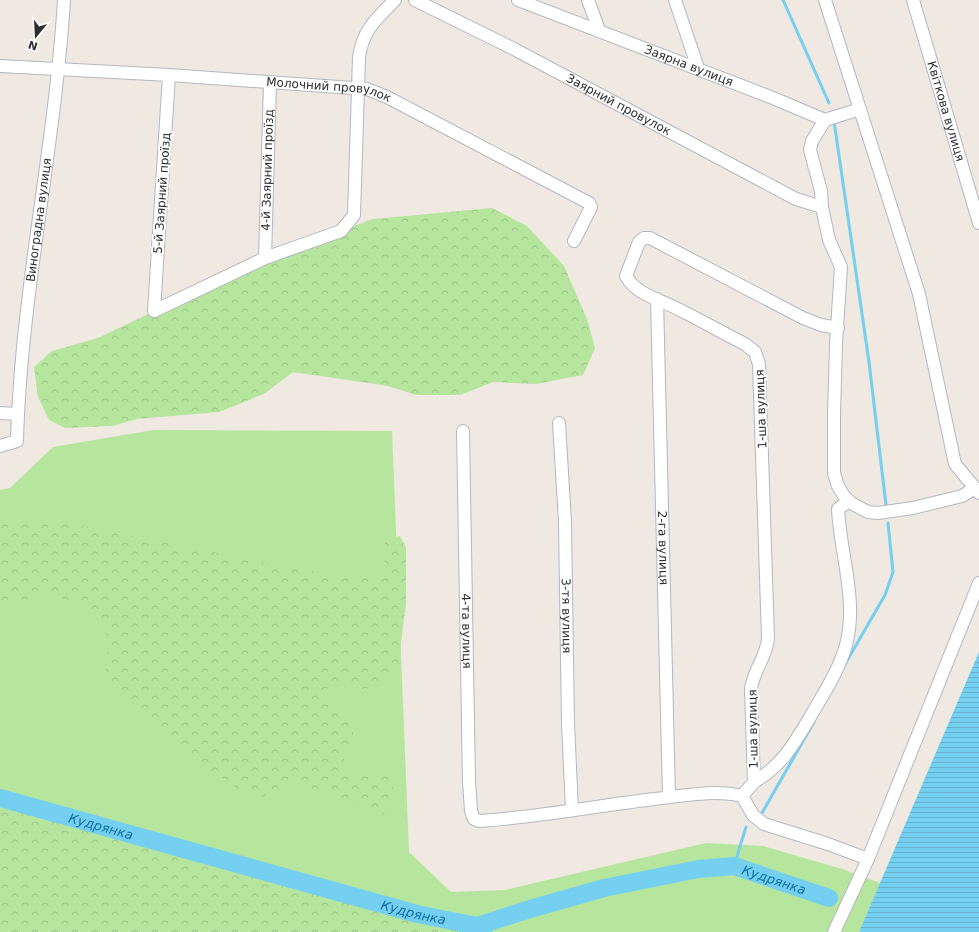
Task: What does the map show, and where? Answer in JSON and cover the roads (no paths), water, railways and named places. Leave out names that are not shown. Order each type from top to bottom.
[{"type":"street","name":"Виноградна вулиця","points":[[0,446],[17,441],[17,414],[37,220],[60,69],[64,0]]},
{"type":"street","points":[[265,258],[341,231],[354,215],[358,89],[362,42],[368,27],[395,0]]},
{"type":"street","name":"Заярний провулок","points":[[415,0],[514,49],[796,199],[822,207]]},
{"type":"street","name":"Заярна вулиця","points":[[518,0],[698,68],[825,120]]},
{"type":"street","points":[[588,0],[599,30]]},
{"type":"street","points":[[675,0],[698,68]]},
{"type":"street","points":[[825,0],[860,109],[919,294],[955,464],[977,490],[962,496],[885,513],[868,512],[849,501],[840,490],[834,473],[835,350],[838,328],[841,267],[829,240],[822,207],[821,191],[810,150],[812,141],[825,120],[860,109]]},
{"type":"street","name":"Квіткова вулиця","points":[[913,0],[979,223]]},
{"type":"street","name":"Молочний провулок","points":[[0,66],[169,75],[368,89],[387,97],[589,203],[591,207],[574,241]]},
{"type":"street","name":"5-й Заярний проїзд","points":[[169,75],[154,311],[265,258]]},
{"type":"street","name":"4-й Заярний проїзд","points":[[265,258],[270,83]]},
{"type":"street","name":"1-ша вулиця","points":[[742,796],[754,782],[751,689],[754,675],[766,652],[768,638],[760,364],[755,352],[746,344],[635,287],[626,276],[641,240],[647,237],[654,239],[688,259],[803,318],[821,325],[838,328]]},
{"type":"street","name":"2-га вулиця","points":[[657,299],[669,797]]},
{"type":"street","points":[[0,413],[17,414]]},
{"type":"street","name":"3-тя вулиця","points":[[559,423],[565,528],[568,724],[572,810]]},
{"type":"street","name":"4-та вулиця","points":[[463,432],[463,544],[470,800],[472,817],[476,820],[485,820],[572,810]]},
{"type":"street","points":[[754,782],[775,768],[792,746],[827,687],[845,648],[848,626],[848,602],[838,509],[849,501]]},
{"type":"street","points":[[834,932],[868,859],[979,583]]},
{"type":"street","points":[[572,810],[669,797],[722,792],[742,796],[753,815],[764,824],[828,844],[868,859]]},
{"type":"water","points":[[979,652],[979,932],[859,932]]},
{"type":"waterway","points":[[783,0],[829,103]]},
{"type":"waterway","points":[[834,121],[869,362],[886,505]]},
{"type":"waterway","points":[[844,666],[885,595],[893,572],[888,523]]},
{"type":"waterway","points":[[762,813],[814,722]]},
{"type":"waterway","name":"Кудрянка","points":[[0,798],[417,914],[477,926],[604,888],[698,869],[734,866],[829,898]]},
{"type":"waterway","points":[[734,866],[746,827]]},
{"type":"waterway","points":[[477,926],[491,932]]}]
